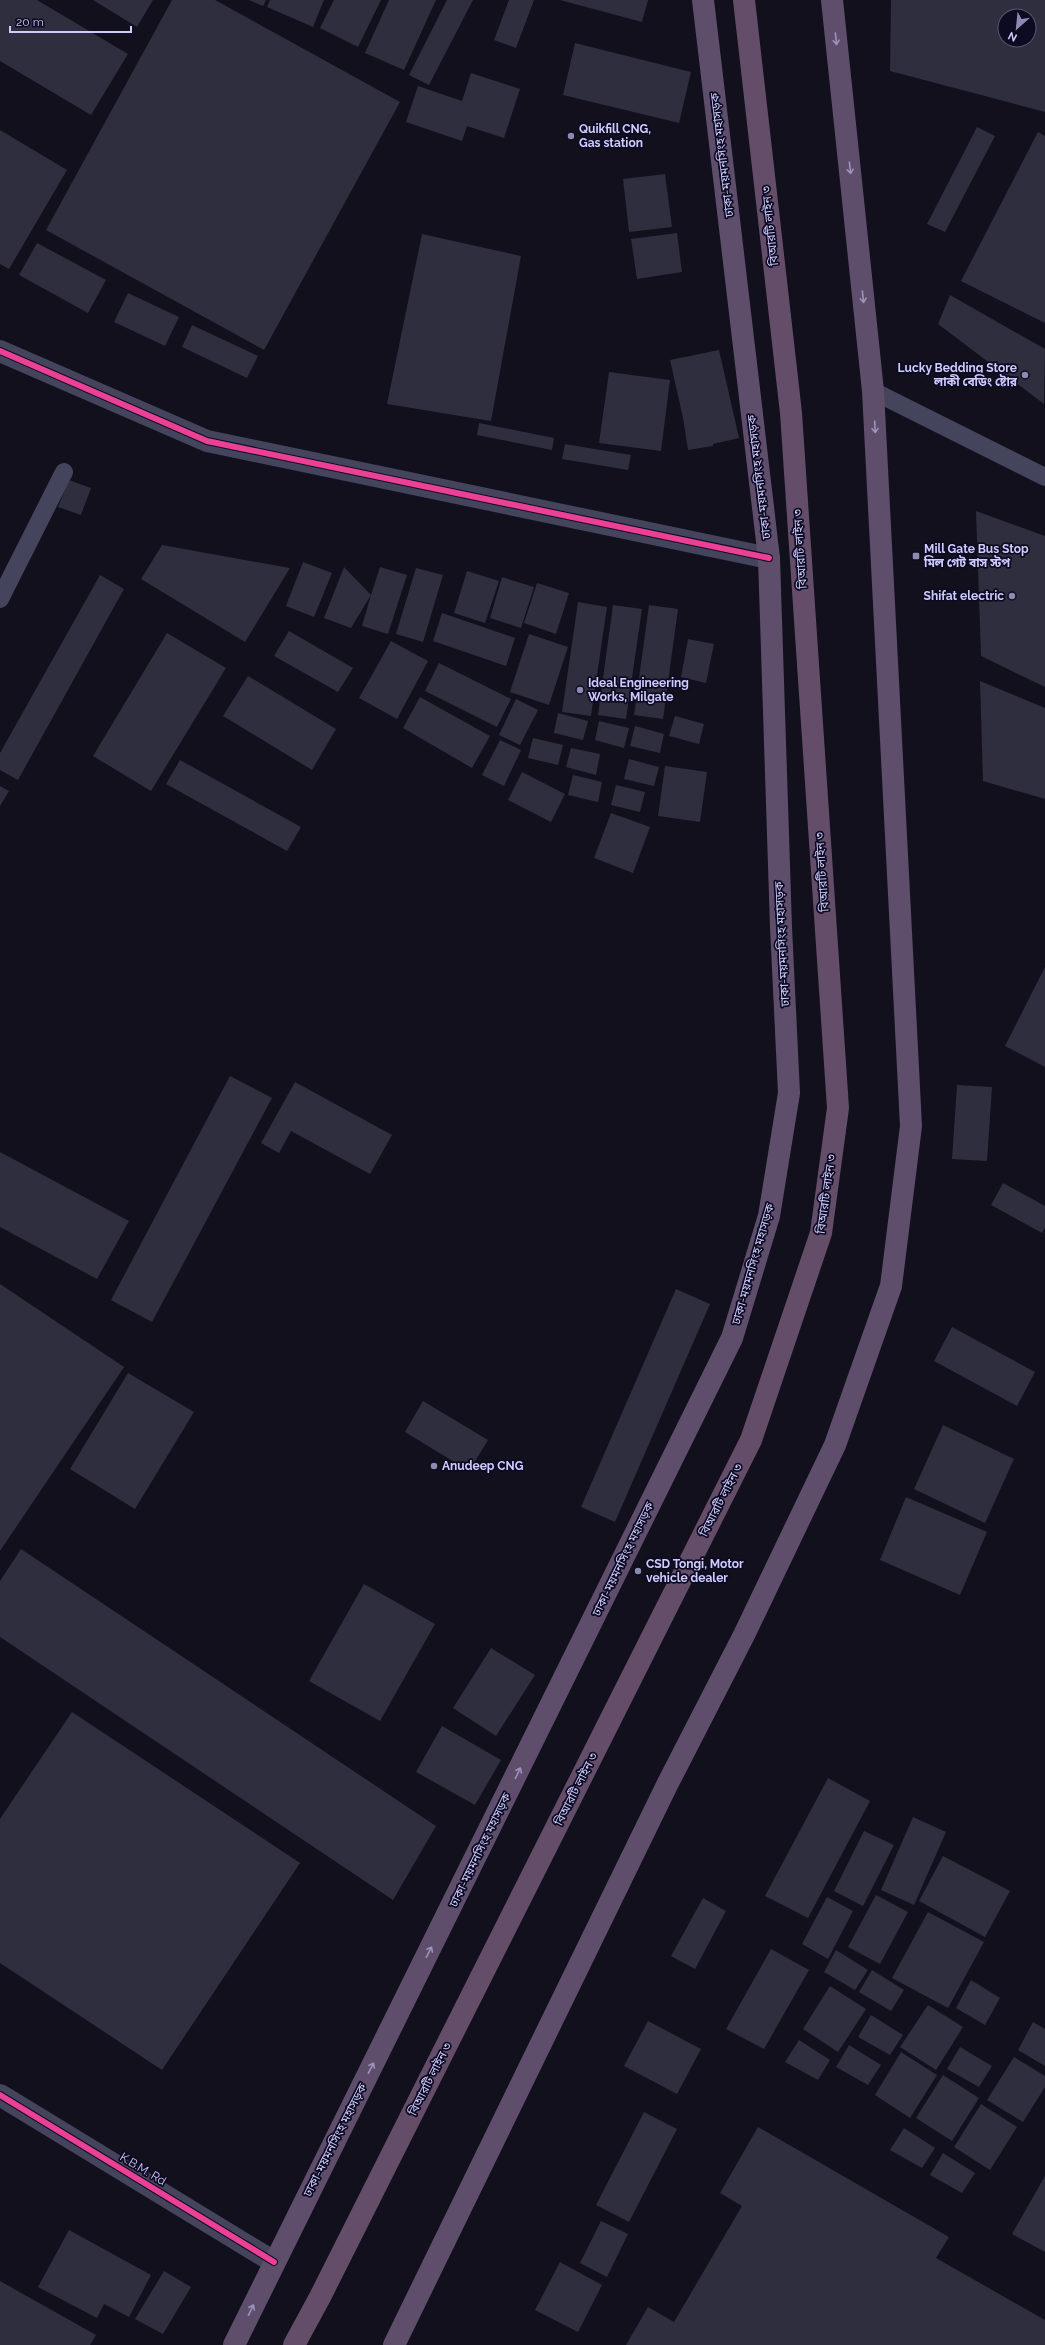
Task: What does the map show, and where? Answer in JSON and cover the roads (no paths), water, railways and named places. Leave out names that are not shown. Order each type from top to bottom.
[{"type":"highway","name":"ঢাকা-ময়মনসিংহ মহাসড়ক","points":[[234,2345],[732,1338],[769,1216],[789,1093],[780,919],[769,558],[703,0]]},
{"type":"highway","name":"বিআরটি লাইন ৩","points":[[294,2345],[328,2283],[751,1440],[821,1234],[837,1100],[791,413],[744,0]]},
{"type":"highway","points":[[394,2345],[831,1452],[891,1286],[911,1126],[873,391],[832,0]]},
{"type":"street","points":[[0,351],[207,441],[769,558]]},
{"type":"street","name":"K.B.M. Rd","points":[[0,2095],[274,2262]]},
{"type":"lane","points":[[873,391],[1045,477]]},
{"type":"lane","points":[[0,599],[64,472]]},
{"type":"place","name":"Quikfill CNG, Gas station","points":[[571,136]]},
{"type":"place","name":"Lucky Bedding Store লাকী বেডিং ষ্টোর","points":[[1025,375]]},
{"type":"place","name":"Mill Gate Bus Stop মিল গেট বাস স্টপ","points":[[916,556]]},
{"type":"place","name":"Shifat electric","points":[[1012,596]]},
{"type":"place","name":"Ideal Engineering Works, Milgate","points":[[580,690]]},
{"type":"place","name":"Anudeep CNG","points":[[434,1466]]},
{"type":"place","name":"CSD Tongi, Motor vehicle dealer","points":[[638,1571]]}]
